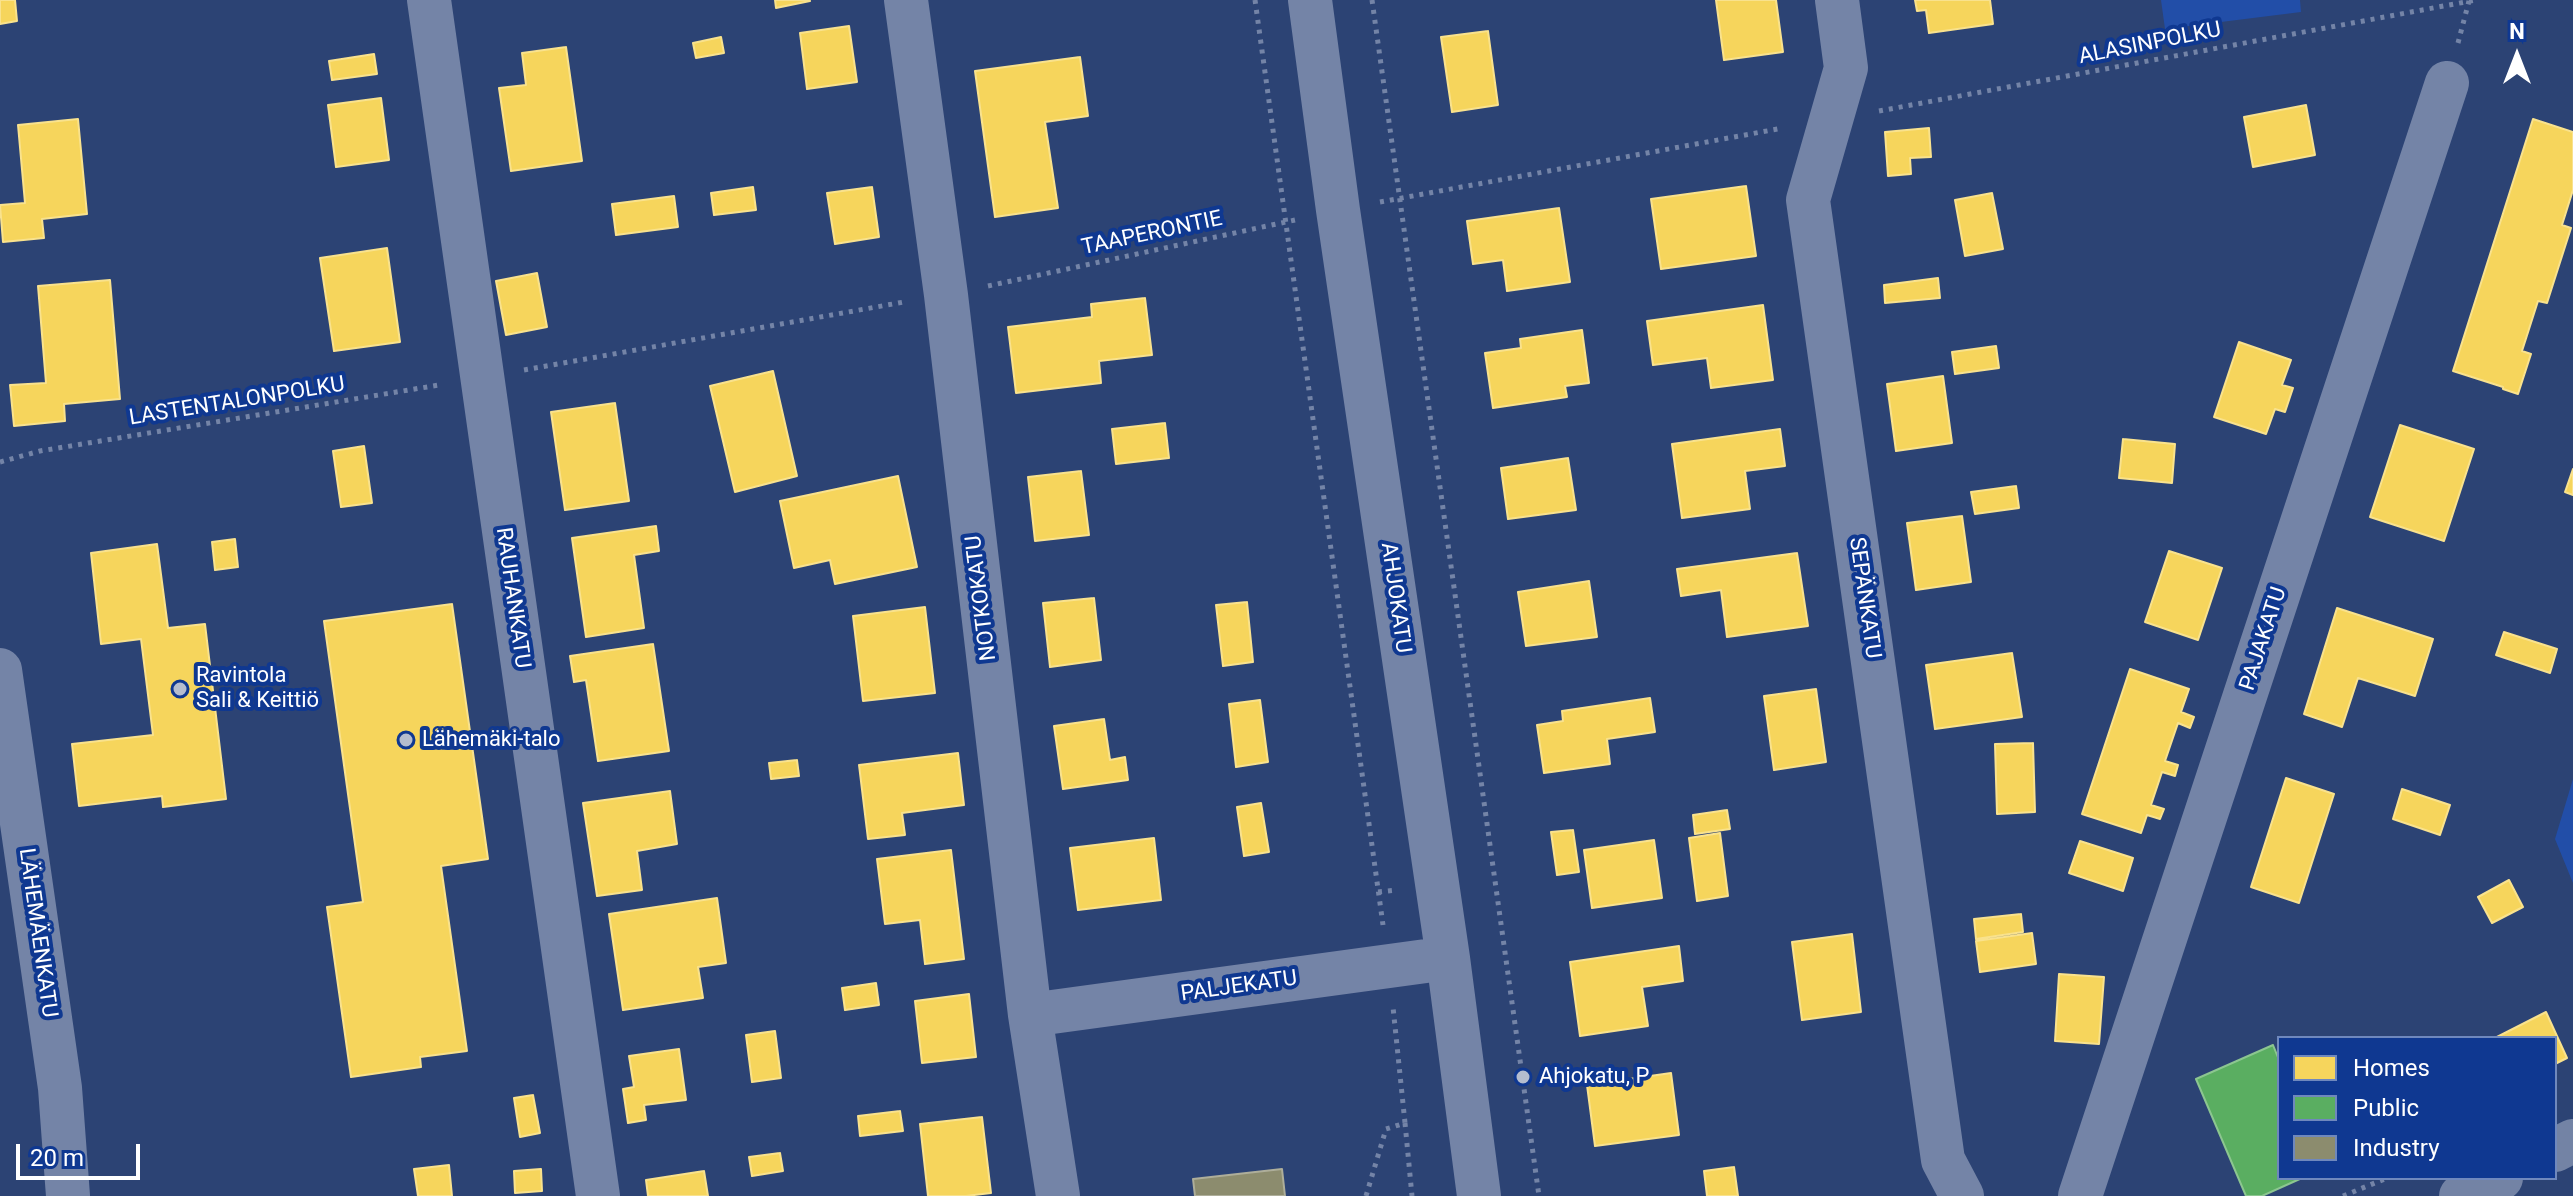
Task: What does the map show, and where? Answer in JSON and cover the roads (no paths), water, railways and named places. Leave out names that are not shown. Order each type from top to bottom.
[{"type":"main road","points":[[2461,1196],[2497,1180]]},
{"type":"street","name":"RAUHANKATU","points":[[429,0],[598,1196]]},
{"type":"street","name":"NOTKOKATU","points":[[906,0],[946,295],[1030,1015],[1058,1196]]},
{"type":"street","name":"AHJOKATU","points":[[1310,0],[1448,958],[1479,1196]]},
{"type":"street","name":"SEPÄNKATU","points":[[1837,0],[1846,68],[1808,200],[1943,1160],[1962,1196]]},
{"type":"street","name":"PAJAKATU","points":[[2080,1196],[2447,83]]},
{"type":"street","name":"LÄHEMÄENKATU","points":[[0,670],[60,1088],[68,1196]]},
{"type":"street","name":"PALJEKATU","points":[[1030,1015],[1448,958]]},
{"type":"place","name":"Ravintola Sali & Keittiö","points":[[180,689]]},
{"type":"place","name":"Lähemäki-talo","points":[[406,740]]},
{"type":"place","name":"Ahjokatu, P","points":[[1523,1077]]}]
